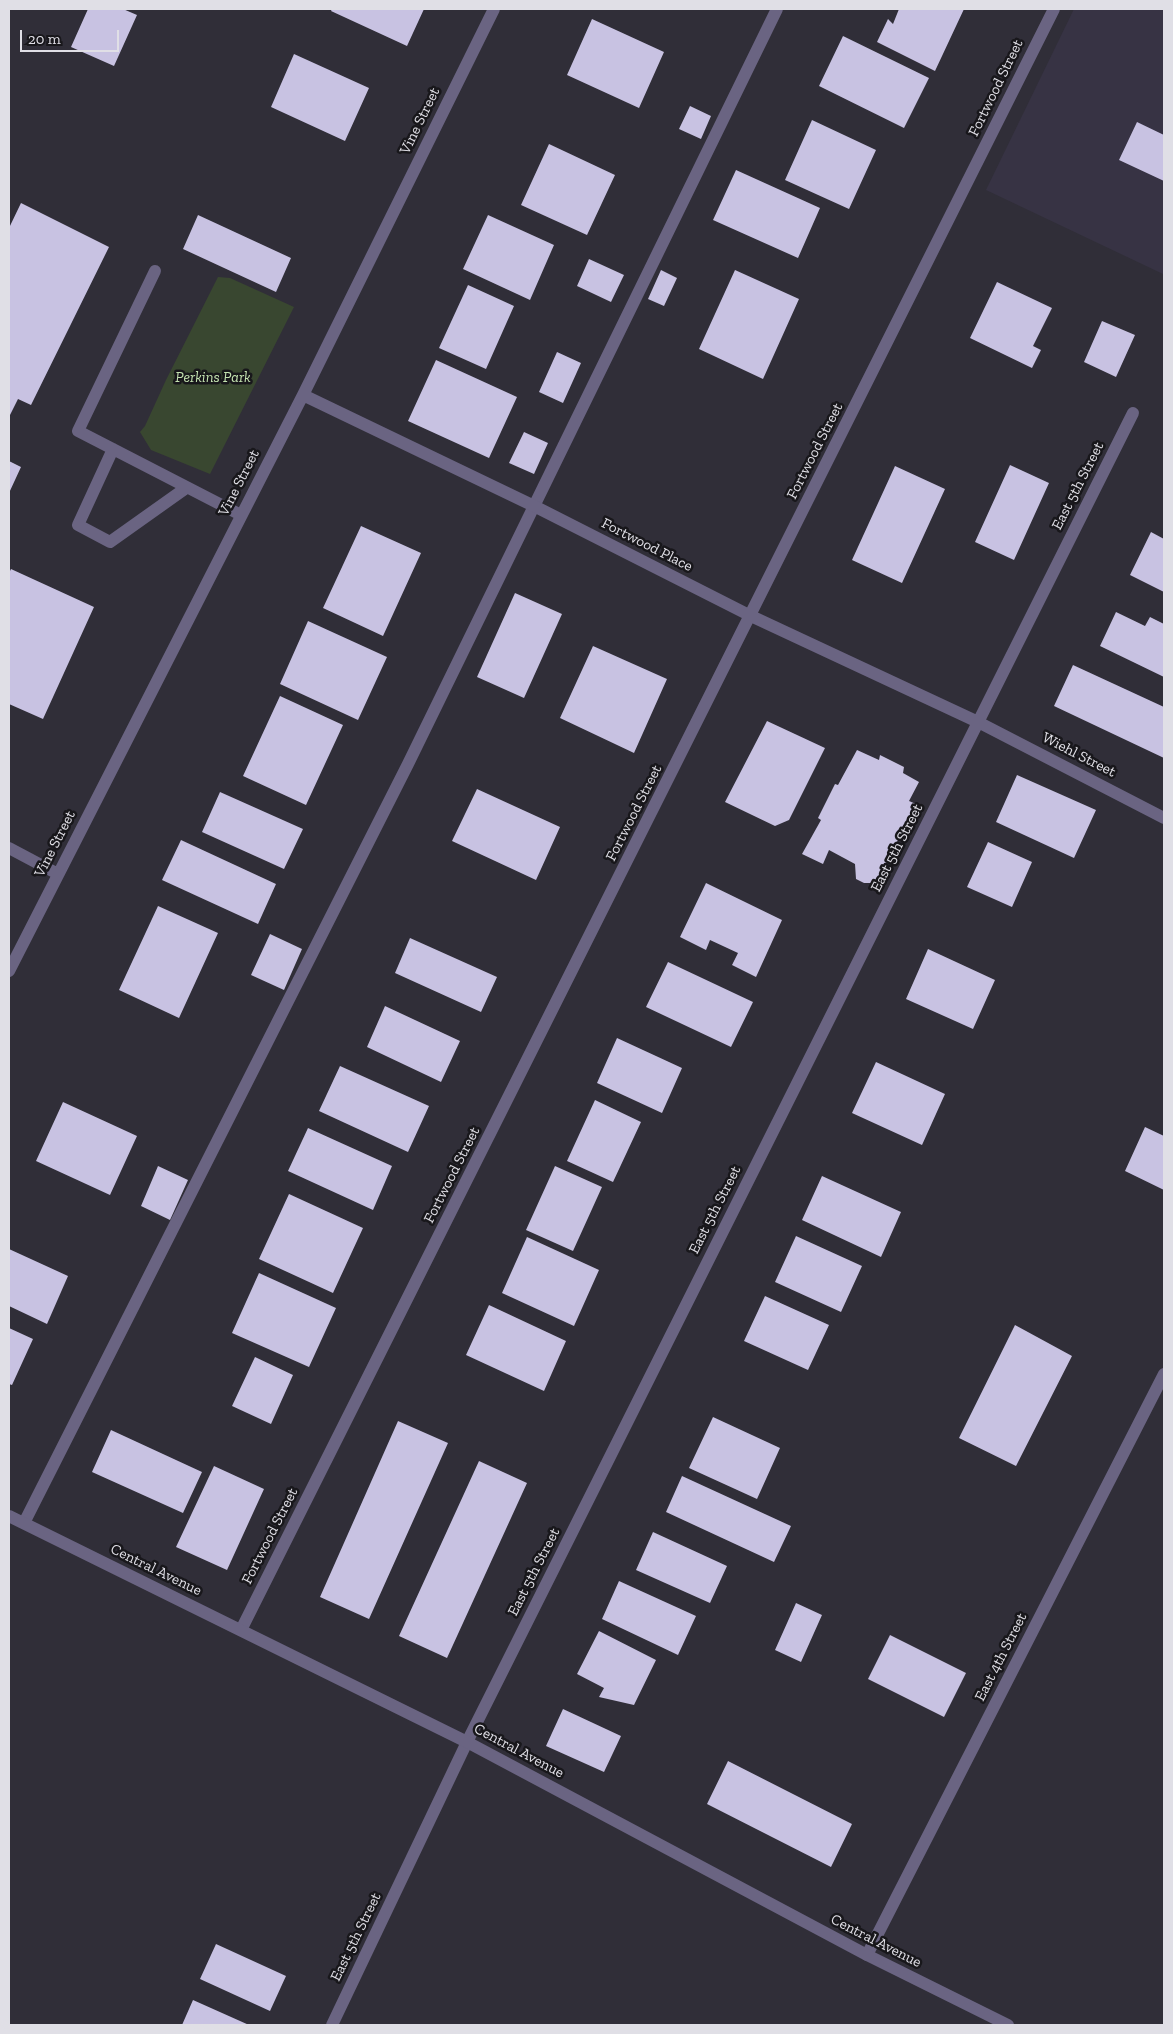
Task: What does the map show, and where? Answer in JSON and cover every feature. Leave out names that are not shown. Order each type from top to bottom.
[{"type":"street","name":"Vine Street","points":[[9,970],[303,395],[494,9]]},
{"type":"street","points":[[24,1523],[408,764],[777,9]]},
{"type":"street","name":"Fortwood Street","points":[[241,1630],[1054,9]]},
{"type":"street","points":[[155,271],[78,431],[241,515]]},
{"type":"street","name":"Fortwood Place","points":[[303,395],[534,506],[751,616],[978,722]]},
{"type":"street","name":"East 5th Street","points":[[332,2025],[467,1742],[1133,413]]},
{"type":"street","points":[[113,449],[78,525],[110,542],[186,488]]},
{"type":"street","name":"Wiehl Street","points":[[978,722],[1164,818]]},
{"type":"street","points":[[9,848],[58,874]]},
{"type":"street","name":"East 4th Street","points":[[867,1955],[1164,1374]]},
{"type":"street","name":"Central Avenue","points":[[9,1516],[467,1742],[867,1955],[1008,2025]]},
{"type":"shaded area","points":[[1074,9],[1164,9],[1163,274],[986,190]]},
{"type":"green space","name":"Perkins Park","points":[[218,277],[230,278],[294,307],[210,474],[151,450],[140,432],[145,426]]},
{"type":"building","points":[[88,9],[123,9],[137,15],[114,66],[71,47]]},
{"type":"building","points":[[332,9],[424,9],[407,46],[331,11]]},
{"type":"building","points":[[899,9],[964,9],[935,71],[877,42],[888,19],[893,24]]},
{"type":"building","points":[[592,19],[664,52],[639,108],[567,75]]},
{"type":"building","points":[[843,36],[929,78],[904,128],[819,86]]},
{"type":"building","points":[[294,54],[369,88],[345,141],[271,107]]},
{"type":"building","points":[[690,106],[711,116],[701,139],[679,129]]},
{"type":"building","points":[[812,120],[876,150],[849,209],[785,180]]},
{"type":"building","points":[[1137,122],[1164,135],[1164,181],[1119,160]]},
{"type":"building","points":[[549,144],[615,175],[587,235],[521,205]]},
{"type":"building","points":[[736,170],[820,208],[798,258],[713,220]]},
{"type":"building","points":[[21,203],[109,247],[31,405],[18,399],[9,417],[9,228]]},
{"type":"building","points":[[198,215],[291,258],[276,292],[183,249]]},
{"type":"building","points":[[488,215],[554,245],[530,300],[463,269]]},
{"type":"building","points":[[589,259],[624,275],[611,302],[577,286]]},
{"type":"building","points":[[661,270],[677,278],[664,306],[648,299]]},
{"type":"building","points":[[735,270],[799,299],[763,379],[699,349]]},
{"type":"building","points":[[997,282],[1052,308],[1033,346],[1041,350],[1032,368],[970,338]]},
{"type":"building","points":[[468,285],[514,306],[486,369],[439,348]]},
{"type":"building","points":[[1102,321],[1135,335],[1116,377],[1084,362]]},
{"type":"building","points":[[557,352],[581,363],[563,403],[539,392]]},
{"type":"building","points":[[436,360],[517,397],[489,458],[408,421]]},
{"type":"building","points":[[524,432],[548,443],[534,474],[509,463]]},
{"type":"building","points":[[9,461],[21,467],[9,493]]},
{"type":"building","points":[[1010,465],[1049,483],[1014,560],[975,542]]},
{"type":"building","points":[[895,466],[945,489],[902,583],[852,560]]},
{"type":"building","points":[[361,526],[421,553],[383,636],[323,608]]},
{"type":"building","points":[[1151,532],[1164,539],[1164,592],[1130,575]]},
{"type":"building","points":[[11,569],[94,607],[43,719],[9,704],[9,573]]},
{"type":"building","points":[[515,593],[562,614],[524,698],[477,677]]},
{"type":"building","points":[[1116,612],[1145,626],[1150,617],[1164,624],[1164,677],[1100,646]]},
{"type":"building","points":[[308,621],[387,657],[358,720],[280,684]]},
{"type":"building","points":[[593,646],[667,679],[634,753],[560,718]]},
{"type":"building","points":[[1073,665],[1164,707],[1164,758],[1054,706]]},
{"type":"building","points":[[280,696],[343,725],[306,805],[243,776]]},
{"type":"building","points":[[767,721],[825,748],[789,820],[775,826],[725,802]]},
{"type":"building","points":[[857,750],[879,760],[880,755],[904,767],[903,773],[919,782],[909,801],[916,804],[878,880],[872,883],[864,883],[856,879],[855,864],[829,850],[823,864],[802,854],[821,820],[818,818],[835,784],[838,785]]},
{"type":"building","points":[[1017,775],[1096,810],[1074,858],[996,822]]},
{"type":"building","points":[[477,789],[560,827],[536,880],[452,841]]},
{"type":"building","points":[[220,792],[303,829],[284,869],[202,832]]},
{"type":"building","points":[[181,840],[276,884],[258,924],[162,880]]},
{"type":"building","points":[[988,842],[1032,862],[1012,907],[967,887]]},
{"type":"building","points":[[706,883],[782,920],[756,977],[732,965],[738,953],[710,940],[706,950],[680,937]]},
{"type":"building","points":[[158,906],[218,933],[179,1018],[119,990]]},
{"type":"building","points":[[270,934],[302,949],[284,990],[251,975]]},
{"type":"building","points":[[410,938],[497,977],[481,1012],[395,973]]},
{"type":"building","points":[[928,949],[995,980],[973,1029],[906,999]]},
{"type":"building","points":[[668,962],[753,1002],[731,1047],[646,1007]]},
{"type":"building","points":[[385,1006],[460,1041],[441,1082],[367,1047]]},
{"type":"building","points":[[617,1038],[682,1068],[662,1113],[597,1083]]},
{"type":"building","points":[[876,1062],[945,1094],[922,1145],[852,1113]]},
{"type":"building","points":[[340,1066],[429,1106],[408,1152],[319,1111]]},
{"type":"building","points":[[595,1100],[641,1122],[613,1182],[567,1161]]},
{"type":"building","points":[[63,1102],[137,1136],[110,1195],[36,1161]]},
{"type":"building","points":[[1145,1127],[1164,1136],[1164,1190],[1125,1171]]},
{"type":"building","points":[[308,1128],[392,1166],[373,1210],[288,1171]]},
{"type":"building","points":[[158,1166],[188,1180],[170,1220],[141,1206]]},
{"type":"building","points":[[555,1166],[602,1187],[573,1251],[526,1230]]},
{"type":"building","points":[[822,1176],[901,1212],[881,1257],[802,1220]]},
{"type":"building","points":[[289,1194],[363,1228],[333,1293],[259,1259]]},
{"type":"building","points":[[796,1236],[862,1266],[841,1312],[775,1282]]},
{"type":"building","points":[[527,1237],[599,1270],[574,1326],[502,1293]]},
{"type":"building","points":[[9,1249],[68,1276],[47,1324],[9,1306]]},
{"type":"building","points":[[259,1273],[336,1308],[309,1367],[232,1333]]},
{"type":"building","points":[[765,1296],[829,1325],[808,1370],[744,1341]]},
{"type":"building","points":[[489,1305],[566,1341],[544,1391],[466,1355]]},
{"type":"building","points":[[1015,1325],[1072,1356],[1016,1466],[959,1438]]},
{"type":"building","points":[[9,1328],[33,1339],[12,1385],[9,1384]]},
{"type":"building","points":[[255,1357],[293,1375],[271,1424],[232,1406]]},
{"type":"building","points":[[713,1417],[780,1448],[757,1499],[689,1468]]},
{"type":"building","points":[[398,1421],[448,1443],[369,1619],[320,1597]]},
{"type":"building","points":[[111,1430],[202,1472],[183,1513],[92,1472]]},
{"type":"building","points":[[479,1461],[527,1483],[447,1658],[399,1636]]},
{"type":"building","points":[[214,1466],[264,1489],[227,1570],[176,1547]]},
{"type":"building","points":[[682,1476],[791,1526],[774,1562],[666,1512]]},
{"type":"building","points":[[653,1532],[727,1566],[710,1603],[636,1570]]},
{"type":"building","points":[[619,1581],[696,1616],[678,1655],[602,1619]]},
{"type":"building","points":[[796,1603],[822,1615],[801,1662],[775,1650]]},
{"type":"building","points":[[599,1631],[656,1660],[634,1705],[599,1697],[604,1688],[577,1674]]},
{"type":"building","points":[[890,1635],[966,1673],[944,1717],[868,1679]]},
{"type":"building","points":[[563,1709],[621,1736],[604,1772],[546,1746]]},
{"type":"building","points":[[728,1761],[852,1824],[831,1867],[707,1804]]},
{"type":"building","points":[[216,1944],[286,1976],[270,2011],[200,1979]]},
{"type":"building","points":[[193,2000],[249,2025],[182,2025]]}]
